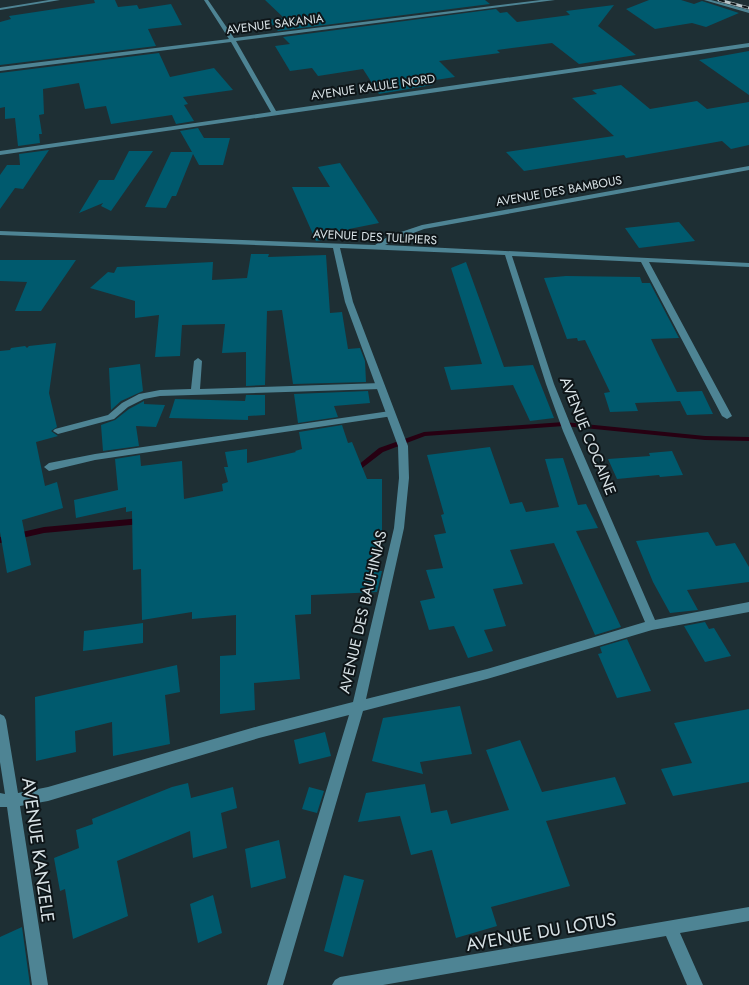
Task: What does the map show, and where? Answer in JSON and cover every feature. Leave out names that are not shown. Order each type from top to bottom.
[{"type":"street","points":[[0,9],[58,0]]},
{"type":"street","points":[[206,0],[232,40],[274,113]]},
{"type":"street","name":"AVENUE SAKANIA","points":[[0,69],[553,0]]},
{"type":"street","points":[[706,0],[749,12]]},
{"type":"street","name":"AVENUE KALULE NORD","points":[[0,152],[749,45]]},
{"type":"street","name":"AVENUE DES BAMBOUS","points":[[376,247],[399,235],[422,227],[749,168]]},
{"type":"street","name":"AVENUE DES TULIPIERS","points":[[0,234],[376,247],[749,265]]},
{"type":"street","name":"AVENUE DES BAUHINIAS","points":[[275,985],[358,706],[399,528],[405,464],[403,446],[349,302],[336,246]]},
{"type":"street","name":"AVENUE COCAINE","points":[[508,254],[550,384],[568,431],[652,625]]},
{"type":"street","points":[[644,261],[727,416]]},
{"type":"street","points":[[195,393],[198,361]]},
{"type":"street","points":[[58,431],[111,417],[125,405],[142,396],[160,393],[381,386]]},
{"type":"street","points":[[49,467],[95,457],[390,414]]},
{"type":"street","points":[[6,801],[48,794],[144,764],[358,706],[486,674],[652,625],[749,607]]},
{"type":"street","name":"AVENUE KANZELE","points":[[0,720],[6,801],[40,985]]},
{"type":"street","name":"AVENUE DU LOTUS","points":[[340,985],[749,914]]},
{"type":"street","points":[[671,929],[695,985]]},
{"type":"building","points":[[94,0],[115,0],[118,7],[137,5],[139,9],[171,4],[182,25],[148,29],[156,46],[0,65],[0,22],[11,19],[9,16],[95,3]]},
{"type":"building","points":[[265,0],[485,0],[490,4],[278,31],[268,20],[284,18]]},
{"type":"building","points":[[649,0],[681,0],[694,4],[702,1],[739,13],[706,27],[692,23],[655,29],[626,9]]},
{"type":"building","points":[[614,5],[598,26],[636,55],[579,64],[552,43],[497,50],[500,53],[439,61],[455,77],[429,81],[433,85],[379,94],[363,69],[318,76],[312,68],[290,71],[275,46],[290,44],[283,37],[496,9],[500,13],[507,12],[517,22],[570,15],[566,11]]},
{"type":"building","points":[[749,51],[749,95],[699,60]]},
{"type":"building","points":[[159,53],[170,77],[214,68],[233,90],[183,97],[188,104],[184,105],[194,121],[176,124],[172,115],[111,124],[106,106],[85,109],[79,83],[43,89],[44,114],[39,115],[42,134],[39,134],[40,143],[18,146],[15,118],[5,119],[5,107],[0,108],[0,73]]},
{"type":"building","points":[[621,85],[650,109],[697,101],[707,109],[749,102],[749,145],[731,149],[722,141],[626,158],[624,155],[524,171],[506,152],[614,136],[572,98],[597,94],[592,90]]},
{"type":"building","points":[[198,128],[204,138],[230,138],[223,165],[199,165],[193,154],[176,196],[172,196],[166,208],[145,207],[171,152],[192,152],[180,131]]},
{"type":"building","points":[[49,150],[23,189],[15,188],[0,209],[0,175],[7,165],[20,165],[19,154]]},
{"type":"building","points":[[129,151],[153,151],[111,211],[101,206],[103,203],[79,213],[99,180],[114,180]]},
{"type":"building","points":[[340,163],[379,223],[349,229],[352,235],[316,241],[292,187],[330,187],[318,167]]},
{"type":"building","points":[[679,222],[695,241],[639,248],[625,228]]},
{"type":"building","points":[[251,254],[269,254],[268,257],[326,255],[330,313],[342,312],[348,349],[360,348],[365,361],[366,382],[293,384],[282,310],[267,311],[265,385],[246,386],[246,352],[222,353],[225,324],[182,325],[180,356],[155,357],[159,315],[135,318],[135,301],[90,288],[108,272],[114,273],[117,267],[213,262],[212,280],[247,278]]},
{"type":"building","points":[[0,260],[76,260],[41,311],[15,311],[27,282],[0,281]]},
{"type":"building","points":[[466,262],[504,367],[533,365],[554,418],[530,421],[513,385],[451,390],[444,367],[482,364],[451,268]]},
{"type":"building","points":[[566,276],[640,277],[642,283],[650,283],[679,338],[651,339],[657,352],[677,392],[702,391],[713,414],[687,415],[680,401],[635,403],[638,411],[610,412],[604,393],[610,392],[585,340],[578,341],[577,338],[567,339],[544,278]]},
{"type":"building","points":[[56,343],[49,393],[57,427],[51,431],[58,436],[36,442],[45,486],[57,482],[63,508],[22,520],[31,565],[7,573],[0,532],[0,351]]},
{"type":"building","points":[[140,364],[143,391],[121,401],[111,410],[109,368]]},
{"type":"building","points":[[368,391],[370,403],[334,406],[338,417],[298,423],[294,394]]},
{"type":"building","points":[[246,395],[265,395],[265,415],[248,416],[248,420],[169,418],[175,399],[245,401]]},
{"type":"building","points":[[144,401],[144,404],[165,405],[156,427],[136,426],[139,446],[103,451],[101,425],[115,420],[129,409]]},
{"type":"building","points":[[342,425],[348,443],[352,442],[367,479],[382,479],[382,535],[378,534],[375,571],[382,571],[377,592],[311,595],[311,614],[295,615],[300,679],[254,683],[255,710],[220,714],[220,656],[236,655],[236,615],[192,619],[192,612],[142,620],[141,569],[133,570],[132,511],[126,512],[126,507],[76,518],[74,500],[118,490],[115,459],[140,455],[141,466],[182,461],[184,499],[223,491],[222,484],[228,482],[224,467],[228,467],[225,452],[247,449],[247,463],[296,452],[302,449],[299,432]]},
{"type":"building","points":[[490,447],[510,504],[522,502],[526,512],[559,507],[545,459],[563,458],[578,505],[586,504],[598,528],[576,531],[621,627],[595,635],[554,543],[510,550],[523,584],[493,589],[506,626],[484,630],[493,651],[468,658],[454,626],[429,630],[420,601],[435,598],[426,570],[443,568],[434,535],[446,533],[441,515],[444,514],[427,455]]},
{"type":"building","points":[[672,451],[683,475],[617,479],[608,459],[650,456],[649,453]]},
{"type":"building","points":[[708,532],[716,546],[735,543],[749,567],[749,582],[687,590],[698,610],[670,613],[653,582],[636,541]]},
{"type":"building","points":[[705,622],[709,629],[714,628],[731,656],[705,662],[684,626]]},
{"type":"building","points":[[143,623],[143,643],[83,651],[84,631]]},
{"type":"building","points":[[627,639],[651,691],[617,698],[598,654],[602,653],[600,647]]},
{"type":"building","points":[[177,665],[180,692],[165,695],[170,744],[113,756],[112,722],[75,731],[76,752],[36,761],[35,697]]},
{"type":"building","points":[[460,706],[472,754],[420,762],[423,774],[372,761],[383,718]]},
{"type":"building","points":[[749,709],[749,782],[673,796],[661,769],[692,763],[674,723]]},
{"type":"building","points":[[325,732],[331,756],[299,764],[294,740]]},
{"type":"building","points":[[520,740],[542,792],[615,777],[626,804],[546,821],[570,886],[491,907],[497,926],[456,938],[432,850],[411,855],[400,816],[358,822],[366,793],[425,784],[431,813],[447,810],[451,824],[509,810],[486,750]]},
{"type":"building","points":[[188,783],[191,798],[233,787],[237,808],[221,813],[227,848],[193,858],[190,831],[117,861],[128,916],[73,939],[65,889],[60,891],[54,858],[79,848],[76,830],[93,824],[92,819],[172,787]]},
{"type":"building","points":[[309,787],[324,791],[317,813],[302,809]]},
{"type":"building","points":[[279,840],[286,878],[251,888],[245,849]]},
{"type":"building","points":[[344,875],[364,880],[343,957],[324,951]]},
{"type":"building","points":[[213,895],[222,933],[198,943],[190,904]]},
{"type":"building","points":[[22,927],[30,985],[0,985],[0,937]]},
{"type":"waterway","points":[[355,470],[381,450],[424,434],[564,424],[705,438],[749,439]]},
{"type":"waterway","points":[[0,540],[44,530],[141,521]]},
{"type":"railway","points":[[719,0],[749,8]]}]
